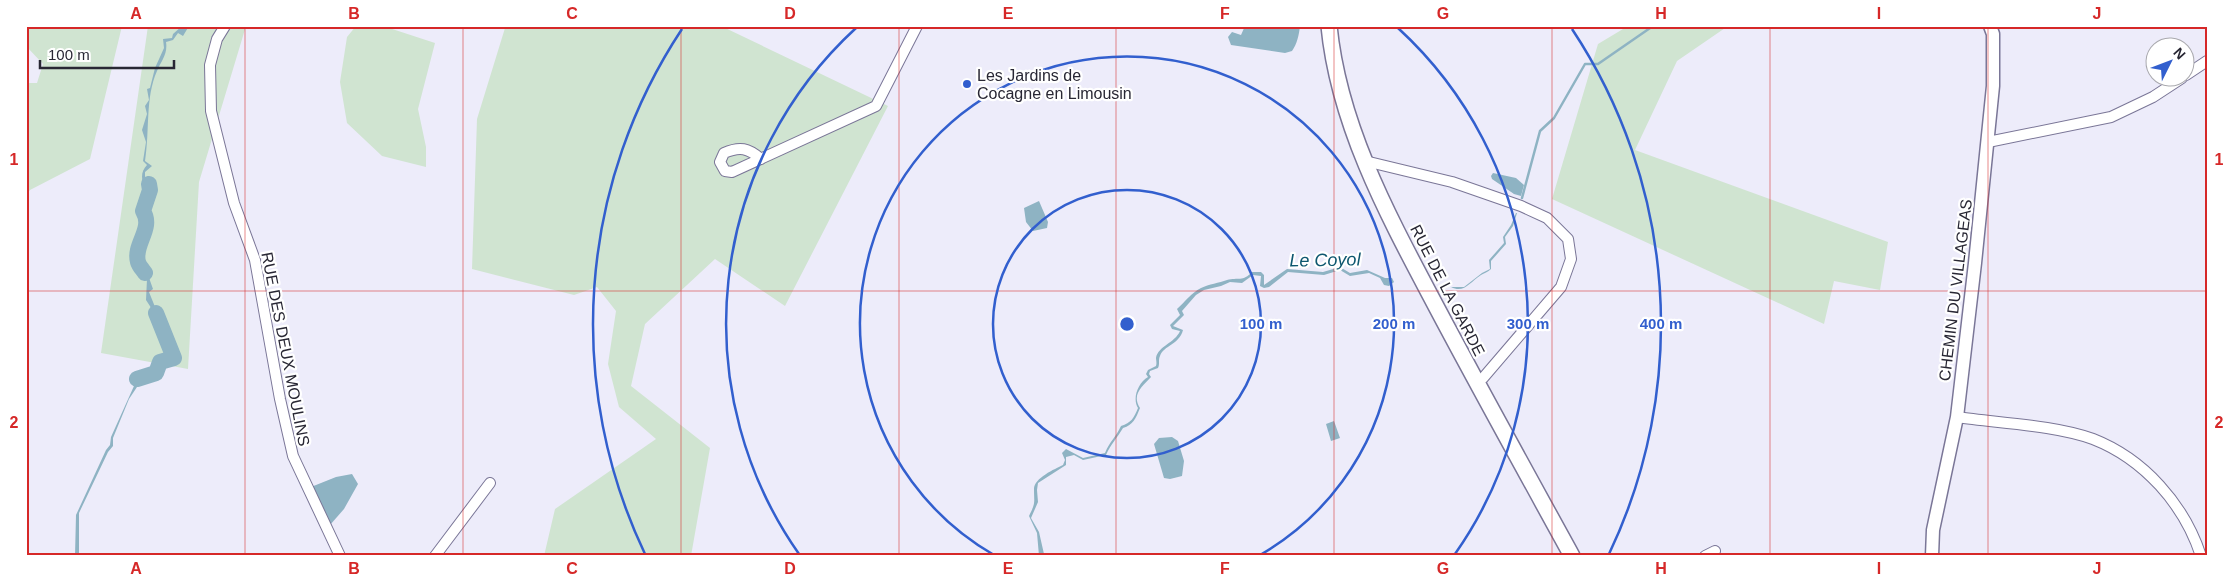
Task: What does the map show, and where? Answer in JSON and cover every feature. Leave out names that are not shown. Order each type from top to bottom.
[{"type":"main road","name":"RUE DE LA GARDE","points":[[1329,26],[1331,48],[1344,102],[1365,161],[1388,212],[1476,382],[1572,556]]},
{"type":"street","name":"RUE DES DEUX MOULINS","points":[[225,26],[217,39],[210,65],[211,111],[234,203],[255,260],[280,399],[293,456],[340,556]]},
{"type":"street","points":[[761,159],[876,106],[917,26]]},
{"type":"street","name":"CHEMIN DU VILLAGEAS","points":[[1932,556],[1933,530],[1957,417],[1988,142],[1993,86],[1993,34],[1990,26]]},
{"type":"street","points":[[2196,68],[2207,61]]},
{"type":"street","points":[[1988,142],[2112,117],[2153,97],[2167,88]]},
{"type":"street","points":[[1365,161],[1452,182],[1521,206],[1547,218],[1568,239],[1571,259],[1561,287],[1483,378],[1476,382]]},
{"type":"street","points":[[1957,417],[2065,431],[2093,439],[2124,455],[2154,480],[2177,505],[2195,538],[2201,556]]},
{"type":"street","points":[[435,556],[490,483]]},
{"type":"street","points":[[1705,556],[1715,551]]},
{"type":"green space","points":[[26,26],[122,26],[90,159],[30,190],[26,195],[26,83],[37,83],[43,64],[26,46]]},
{"type":"green space","points":[[148,26],[246,26],[199,182],[188,369],[101,353]]},
{"type":"green space","points":[[356,26],[383,26],[435,43],[418,109],[426,147],[426,167],[382,156],[347,123],[340,82],[347,37]]},
{"type":"green space","points":[[508,26],[721,26],[888,106],[785,306],[715,259],[645,324],[631,386],[710,448],[691,556],[544,556],[555,509],[656,439],[619,407],[608,364],[616,311],[597,287],[574,295],[472,269],[477,119],[505,28]]},
{"type":"green space","points":[[1628,26],[1728,26],[1677,61],[1635,150],[1888,242],[1880,290],[1834,281],[1824,324],[1552,199],[1598,44]]},
{"type":"water","points":[[182,26],[189,26],[183,36],[178,33],[173,40],[166,42],[165,54],[153,81],[149,103],[145,161],[152,166],[145,172],[145,178],[151,183],[151,186],[145,211],[149,217],[146,231],[148,234],[147,238],[142,239],[143,248],[140,263],[148,275],[153,289],[149,292],[176,359],[176,361],[161,363],[159,366],[157,365],[158,362],[171,356],[157,320],[146,300],[147,279],[137,270],[139,250],[137,239],[142,236],[146,220],[142,212],[148,187],[148,185],[143,183],[142,178],[143,171],[147,165],[143,161],[146,142],[142,130],[147,114],[145,106],[149,100],[147,89],[150,88],[155,68],[164,48],[163,39],[172,38],[173,34]]},
{"type":"water","points":[[1245,26],[1300,26],[1294,48],[1292,51],[1285,53],[1231,45],[1228,37],[1232,32],[1241,35]]},
{"type":"water","points":[[1493,173],[1516,178],[1524,185],[1521,196],[1514,194],[1492,179]]},
{"type":"water","points":[[1039,201],[1048,222],[1047,228],[1033,231],[1026,222],[1024,208]]},
{"type":"water","points":[[1516,213],[1513,226],[1505,237],[1506,244],[1491,261],[1491,269],[1463,288],[1456,289],[1451,287],[1464,287],[1482,273],[1490,269],[1489,260],[1504,243],[1503,237]]},
{"type":"water","points":[[1340,267],[1350,273],[1367,270],[1385,278],[1392,278],[1394,282],[1389,286],[1384,285],[1380,278],[1369,273],[1350,276],[1340,270],[1324,275],[1288,272],[1269,287],[1264,288],[1260,286],[1261,276],[1253,275],[1242,283],[1230,282],[1204,290],[1196,295],[1182,311],[1184,315],[1173,326],[1183,330],[1181,335],[1162,352],[1158,368],[1150,371],[1151,377],[1137,394],[1140,408],[1136,418],[1132,423],[1123,428],[1106,455],[1083,460],[1074,455],[1066,457],[1066,465],[1038,483],[1038,502],[1031,518],[1039,532],[1044,554],[1039,556],[1037,533],[1029,516],[1034,505],[1034,489],[1037,481],[1063,465],[1065,460],[1062,453],[1066,449],[1083,458],[1105,453],[1121,426],[1130,422],[1135,415],[1138,408],[1136,404],[1137,391],[1141,383],[1148,377],[1146,374],[1148,370],[1156,366],[1157,354],[1178,335],[1180,331],[1172,329],[1170,325],[1180,315],[1177,309],[1188,298],[1204,287],[1227,280],[1243,278],[1252,272],[1261,272],[1264,275],[1264,285],[1287,269],[1323,272]]},
{"type":"water","points":[[155,372],[157,374],[145,380],[138,380],[137,387],[129,399],[113,438],[113,446],[108,452],[79,513],[79,556],[75,556],[76,515],[110,445],[111,437],[134,386],[136,376]]},
{"type":"water","points":[[1334,421],[1340,438],[1331,441],[1326,424]]},
{"type":"water","points":[[1172,437],[1178,441],[1184,461],[1182,476],[1170,479],[1164,478],[1154,444],[1159,438]]},
{"type":"water","points":[[352,474],[358,484],[344,509],[330,525],[311,487],[336,477]]},
{"type":"waterway","name":"Le Coyol","points":[[1522,198],[1540,131],[1554,118],[1585,64],[1598,64],[1653,26]]},
{"type":"waterway","points":[[145,273],[137,255],[145,230],[146,218],[143,211],[150,190],[149,184]]},
{"type":"waterway","points":[[137,379],[156,373],[160,362],[174,358],[156,313]]},
{"type":"place","name":"Les Jardins de Cocagne en Limousin","points":[[967,84]]}]
